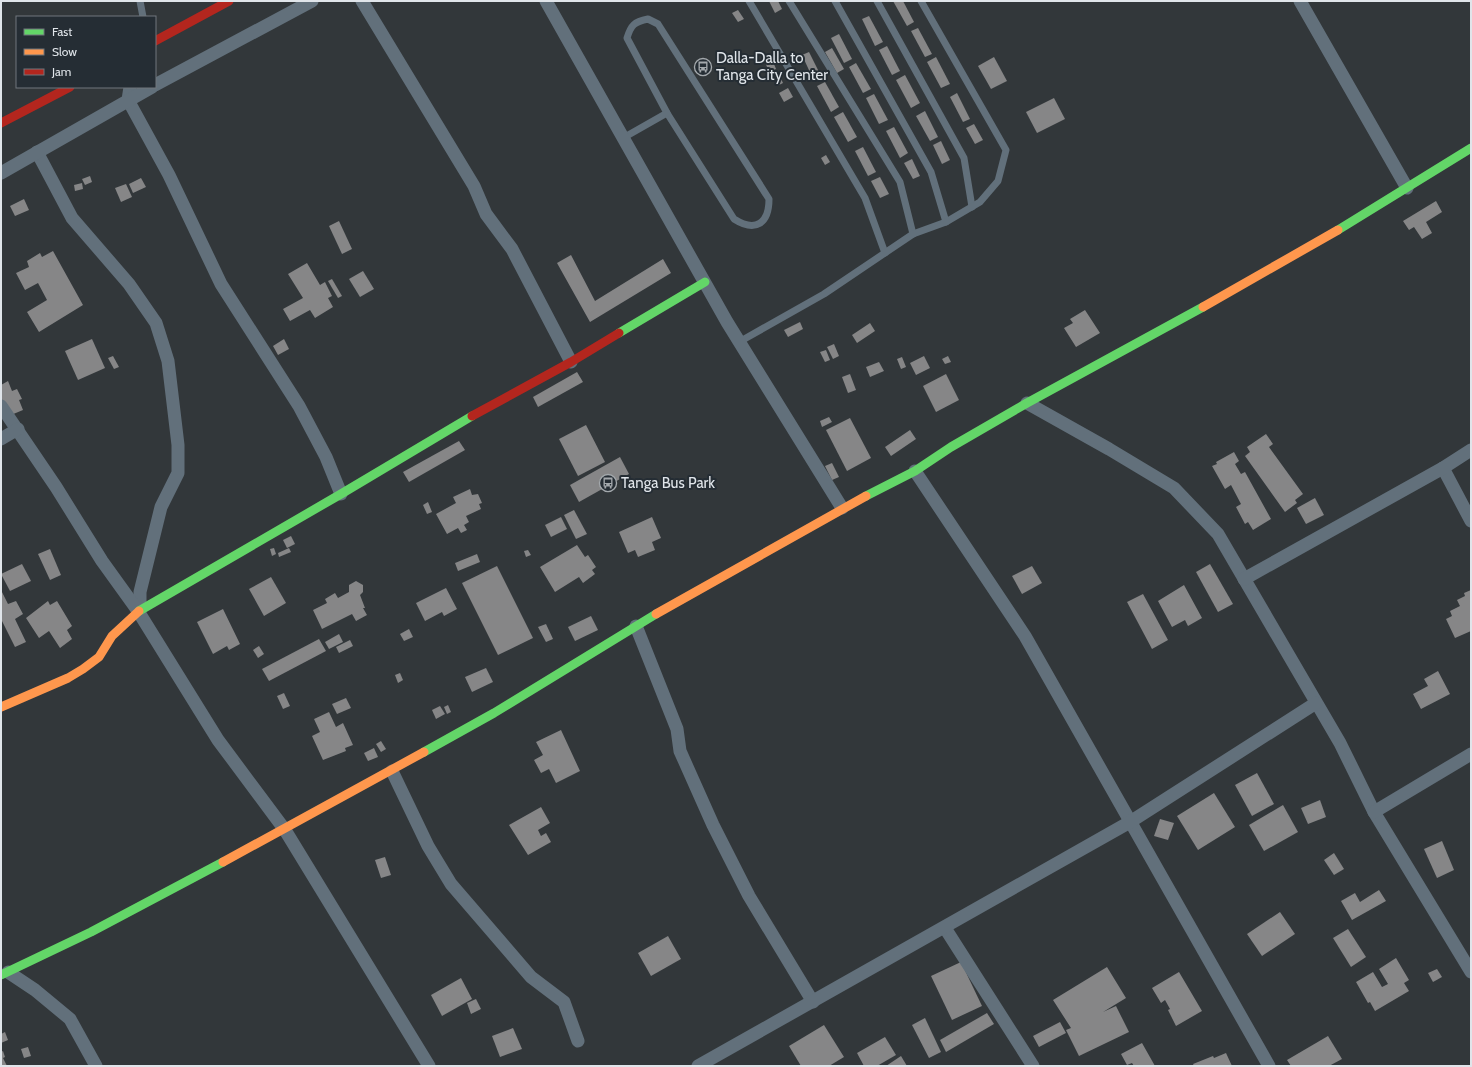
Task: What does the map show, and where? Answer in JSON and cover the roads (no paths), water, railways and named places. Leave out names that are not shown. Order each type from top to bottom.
[{"type":"main road","points":[[156,40],[230,1]]},
{"type":"main road","points":[[1,123],[68,88]]},
{"type":"main road","points":[[4,973],[91,932],[285,830],[392,771],[494,713],[636,626],[842,508],[915,471],[951,447],[1027,403],[1225,295],[1407,188],[1471,148]]},
{"type":"main road","points":[[1,707],[68,678],[83,669],[99,657],[112,636],[139,610],[341,494],[467,418],[571,362],[705,282]]},
{"type":"street","points":[[156,84],[312,1]]},
{"type":"street","points":[[362,1],[474,186],[486,214],[512,249],[571,362]]},
{"type":"street","points":[[546,1],[739,342],[842,508]]},
{"type":"street","points":[[1300,1],[1407,188]]},
{"type":"street","points":[[130,88],[128,100],[169,175],[221,284],[299,406],[326,457],[341,494]]},
{"type":"street","points":[[1,172],[150,88]]},
{"type":"street","points":[[37,152],[72,218],[129,284],[156,323],[168,361],[178,445],[178,473],[161,507],[140,592],[139,610]]},
{"type":"street","points":[[1027,403],[1109,448],[1174,488],[1218,534],[1340,744],[1374,812],[1471,972]]},
{"type":"street","points":[[1,406],[18,429],[102,561],[139,610],[218,740],[285,830],[429,1066]]},
{"type":"street","points":[[1,439],[18,429]]},
{"type":"street","points":[[1244,579],[1443,468],[1471,450]]},
{"type":"street","points":[[1443,468],[1471,521]]},
{"type":"street","points":[[915,471],[1026,636],[1269,1066]]},
{"type":"street","points":[[636,626],[677,729],[680,751],[713,825],[749,896],[813,1002]]},
{"type":"street","points":[[698,1066],[945,928],[1130,822],[1316,703]]},
{"type":"street","points":[[1374,812],[1471,754]]},
{"type":"street","points":[[392,771],[428,846],[451,884],[531,977],[564,1002],[578,1041]]},
{"type":"street","points":[[945,928],[1033,1066]]},
{"type":"street","points":[[4,973],[34,990],[70,1019],[96,1066]]},
{"type":"lane","points":[[140,1],[143,16]]},
{"type":"lane","points":[[749,1],[865,198],[885,253]]},
{"type":"lane","points":[[789,1],[900,182],[913,234]]},
{"type":"lane","points":[[836,1],[931,172],[946,222]]},
{"type":"lane","points":[[876,1],[964,158],[972,207]]},
{"type":"lane","points":[[739,342],[824,294],[913,234],[946,222],[972,207],[980,202],[998,181],[1006,150],[921,1]]},
{"type":"lane","points":[[648,19],[658,24],[769,199],[769,211],[764,221],[755,225],[744,226],[734,219],[667,113],[627,38],[630,27],[639,21],[648,19]]},
{"type":"lane","points":[[623,138],[667,113]]},
{"type":"place","name":"Dalla-Dalla to Tanga City Center","points":[[703,67]]},
{"type":"place","name":"Tanga Bus Park","points":[[608,483]]}]
